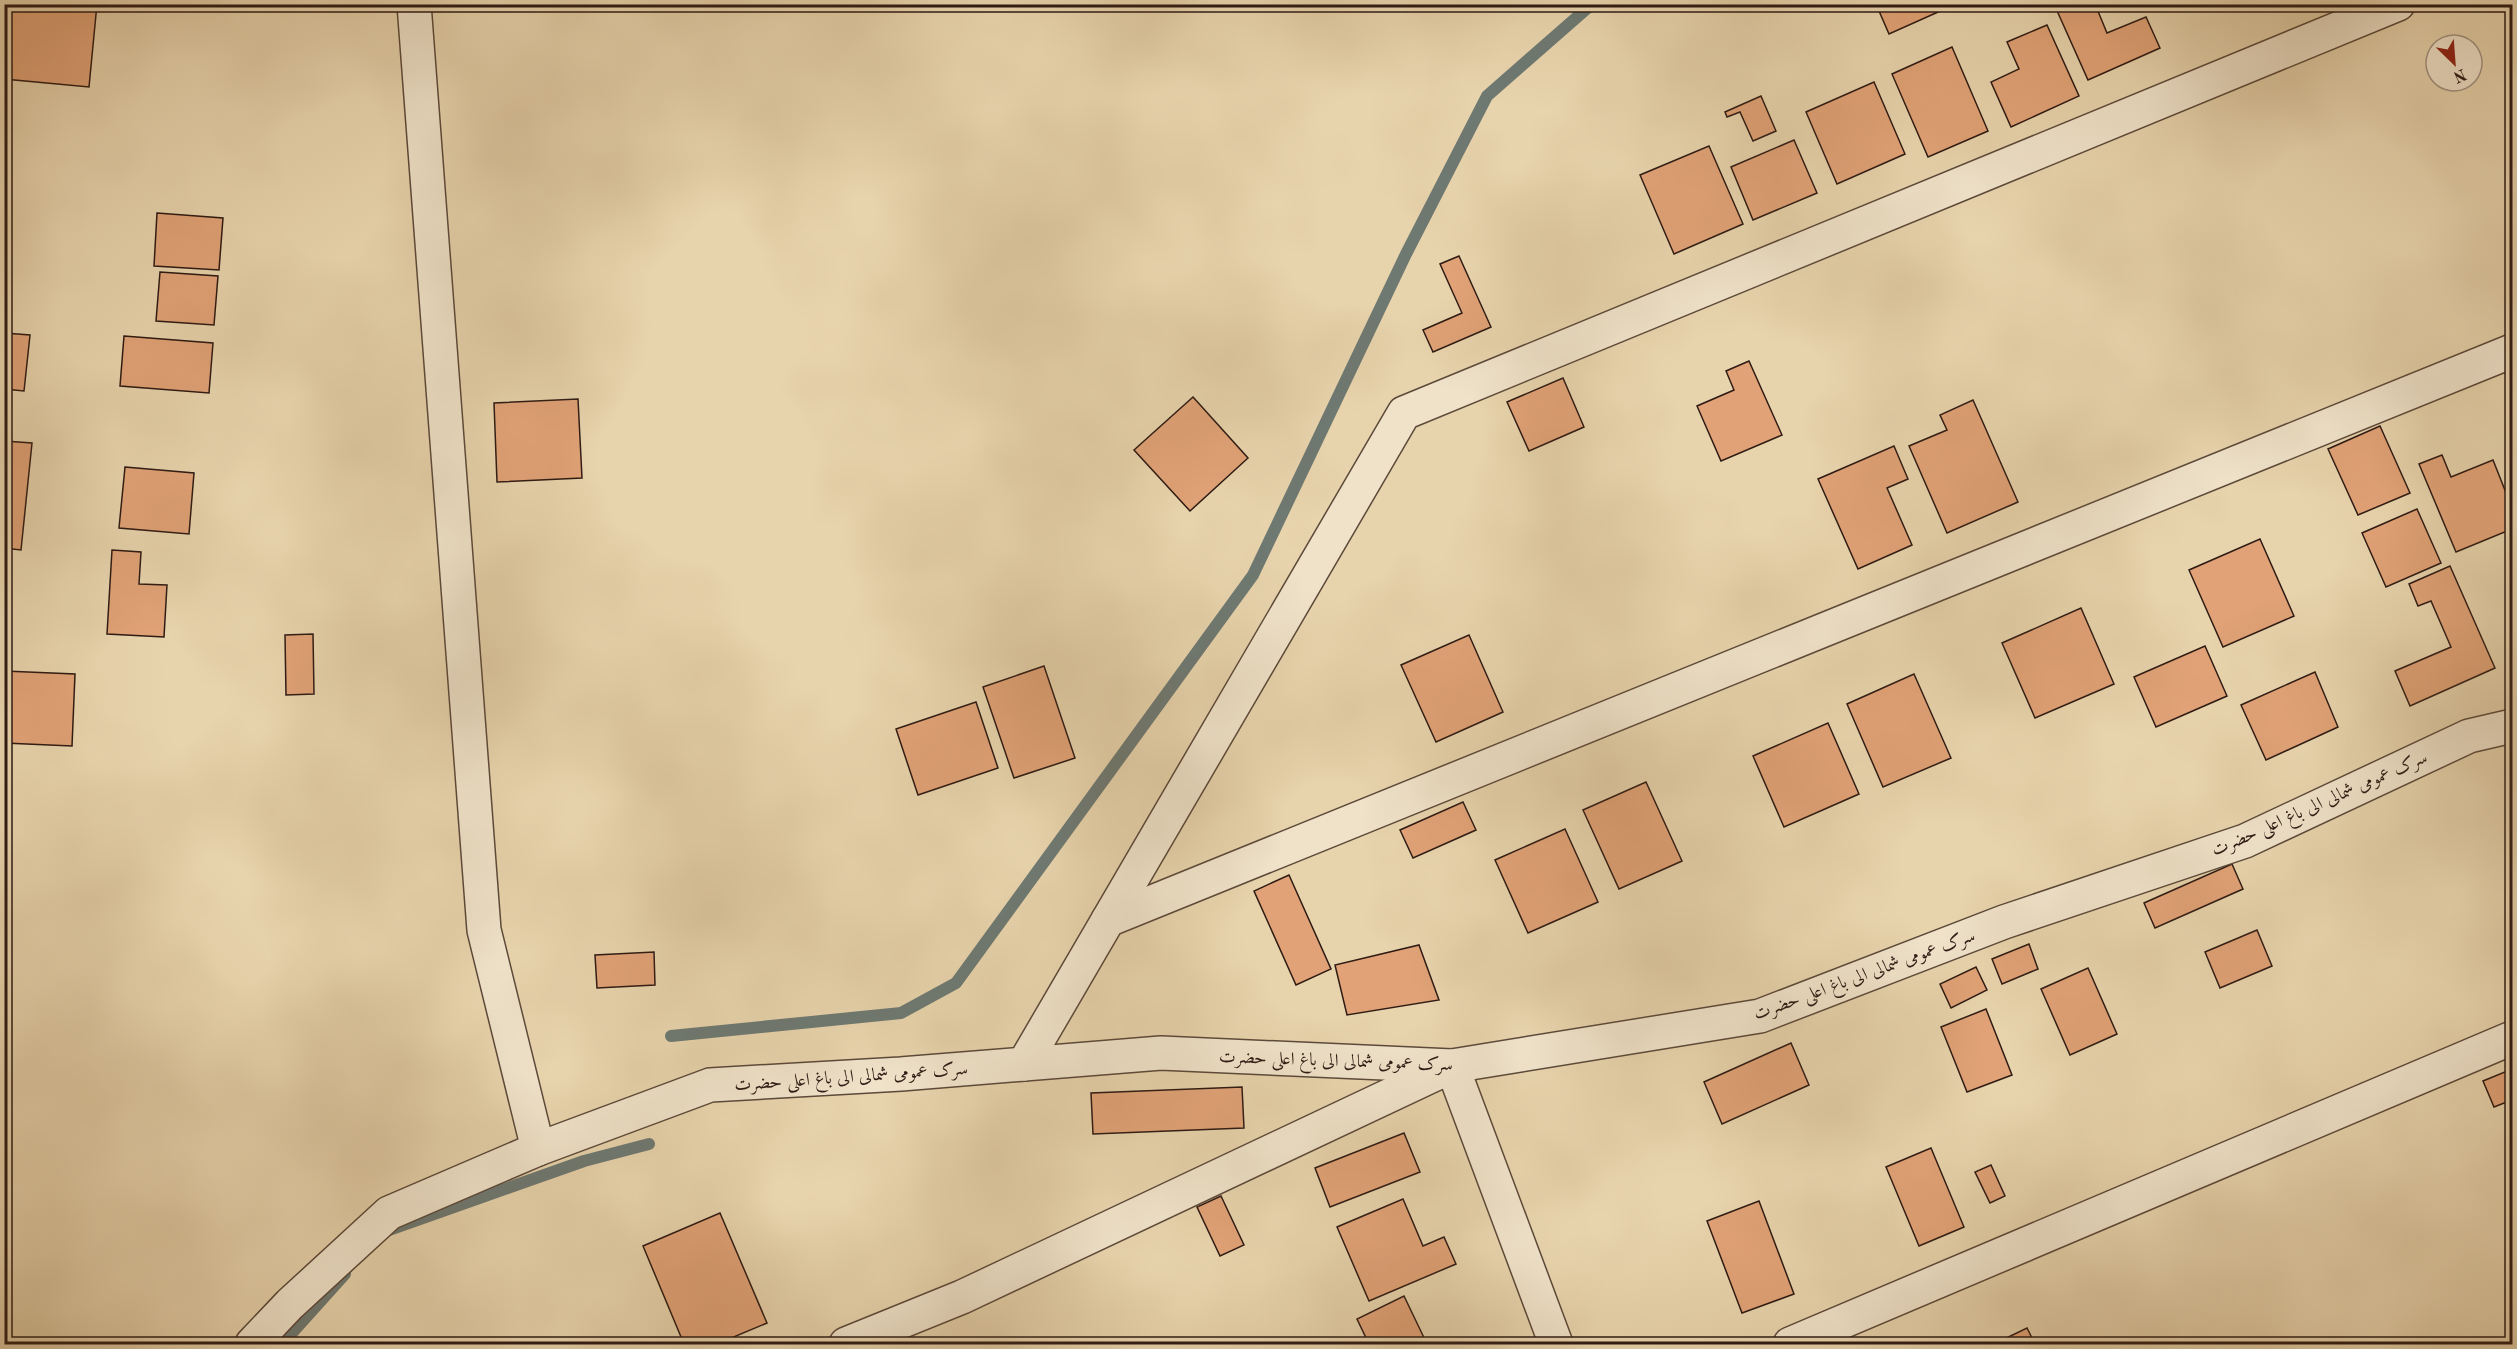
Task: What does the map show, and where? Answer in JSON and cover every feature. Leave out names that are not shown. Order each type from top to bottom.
[{"type":"street","points":[[414,4],[484,930],[538,1149]]},
{"type":"street","points":[[1024,1064],[1404,413],[2398,4]]},
{"type":"street","points":[[1108,920],[2512,351]]},
{"type":"street","name":"سرک عمومی شمالی الی باغ اعلی حضرت","points":[[252,1344],[290,1304],[388,1213],[538,1149],[710,1085],[1161,1053],[1452,1065],[1760,1016],[2004,922],[2245,841],[2469,736],[2512,726]]},
{"type":"street","points":[[1790,1344],[2512,1038]]},
{"type":"street","points":[[846,1344],[962,1297],[1452,1065],[1556,1344]]},
{"type":"building","points":[[8,4],[97,4],[89,87],[4,79]]},
{"type":"building","points":[[1876,4],[1946,4],[1947,8],[1889,34]]},
{"type":"building","points":[[2054,4],[2095,4],[2107,33],[2146,17],[2160,48],[2088,80]]},
{"type":"building","points":[[2047,25],[2079,96],[2011,127],[1991,82],[2019,69],[2007,42]]},
{"type":"building","points":[[1952,47],[1988,131],[1928,157],[1892,74]]},
{"type":"building","points":[[1874,82],[1905,154],[1837,184],[1806,112]]},
{"type":"building","points":[[1761,96],[1776,131],[1753,141],[1740,112],[1727,117],[1725,112]]},
{"type":"building","points":[[1794,140],[1817,193],[1753,220],[1731,167]]},
{"type":"building","points":[[1709,146],[1743,224],[1674,254],[1640,175]]},
{"type":"building","points":[[157,213],[223,218],[219,270],[154,266]]},
{"type":"building","points":[[1459,256],[1491,327],[1433,352],[1423,330],[1462,313],[1440,264]]},
{"type":"building","points":[[160,272],[218,276],[214,325],[156,321]]},
{"type":"building","points":[[4,333],[30,335],[24,391],[4,389]]},
{"type":"building","points":[[124,336],[213,343],[209,393],[120,386]]},
{"type":"building","points":[[1749,361],[1782,435],[1721,461],[1697,406],[1734,390],[1726,371]]},
{"type":"building","points":[[1563,378],[1584,427],[1529,451],[1507,402]]},
{"type":"building","points":[[1193,397],[1248,458],[1190,511],[1134,450]]},
{"type":"building","points":[[578,399],[582,478],[497,482],[494,403]]},
{"type":"building","points":[[1973,400],[2018,502],[1947,533],[1909,446],[1947,430],[1940,415]]},
{"type":"building","points":[[2380,426],[2410,493],[2358,515],[2328,449]]},
{"type":"building","points":[[4,441],[32,443],[21,550],[4,548]]},
{"type":"building","points":[[1894,446],[1908,479],[1887,488],[1912,545],[1858,569],[1818,479]]},
{"type":"building","points":[[2442,455],[2451,477],[2493,460],[2512,508],[2512,529],[2456,552],[2419,464]]},
{"type":"building","points":[[125,467],[194,473],[189,534],[119,528]]},
{"type":"building","points":[[2417,509],[2441,563],[2386,587],[2362,533]]},
{"type":"building","points":[[2260,539],[2294,616],[2223,647],[2189,570]]},
{"type":"building","points":[[112,550],[141,552],[139,584],[167,585],[164,637],[107,634]]},
{"type":"building","points":[[2450,566],[2495,668],[2410,706],[2395,671],[2451,647],[2431,601],[2418,606],[2409,584]]},
{"type":"building","points":[[2081,608],[2114,684],[2035,718],[2002,643]]},
{"type":"building","points":[[313,634],[314,694],[286,695],[285,635]]},
{"type":"building","points":[[1469,635],[1503,712],[1436,742],[1401,665]]},
{"type":"building","points":[[2205,646],[2227,696],[2156,727],[2134,677]]},
{"type":"building","points":[[1044,666],[1075,758],[1014,778],[983,687]]},
{"type":"building","points":[[4,671],[75,674],[72,746],[4,743]]},
{"type":"building","points":[[2315,672],[2338,727],[2266,760],[2241,705]]},
{"type":"building","points":[[1914,674],[1951,758],[1883,787],[1847,704]]},
{"type":"building","points":[[976,702],[998,768],[918,795],[896,729]]},
{"type":"building","points":[[1828,723],[1859,794],[1784,827],[1753,756]]},
{"type":"building","points":[[1646,782],[1682,861],[1619,889],[1583,810]]},
{"type":"building","points":[[1463,802],[1476,830],[1413,858],[1400,830]]},
{"type":"building","points":[[1565,829],[1598,902],[1528,933],[1495,860]]},
{"type":"building","points":[[2232,864],[2243,889],[2155,928],[2144,903]]},
{"type":"building","points":[[1289,875],[1331,969],[1296,985],[1254,891]]},
{"type":"building","points":[[2257,930],[2272,966],[2220,988],[2205,952]]},
{"type":"building","points":[[2029,944],[2038,969],[2002,984],[1992,959]]},
{"type":"building","points":[[1419,945],[1439,1000],[1347,1015],[1335,965]]},
{"type":"building","points":[[654,952],[655,985],[597,988],[595,955]]},
{"type":"building","points":[[1976,967],[1987,990],[1951,1008],[1940,984]]},
{"type":"building","points":[[2088,968],[2117,1034],[2070,1055],[2041,989]]},
{"type":"building","points":[[1986,1009],[2012,1075],[1967,1092],[1941,1027]]},
{"type":"building","points":[[1791,1043],[1809,1085],[1722,1124],[1704,1082]]},
{"type":"building","points":[[2512,1069],[2512,1100],[2494,1107],[2483,1081]]},
{"type":"building","points":[[1242,1087],[1244,1128],[1093,1134],[1091,1093]]},
{"type":"building","points":[[1404,1133],[1420,1172],[1330,1207],[1315,1168]]},
{"type":"building","points":[[1931,1148],[1964,1227],[1919,1246],[1886,1167]]},
{"type":"building","points":[[1991,1165],[2005,1196],[1990,1203],[1975,1172]]},
{"type":"building","points":[[1221,1196],[1244,1245],[1220,1256],[1197,1207]]},
{"type":"building","points":[[1403,1199],[1423,1246],[1444,1237],[1456,1264],[1369,1301],[1337,1227]]},
{"type":"building","points":[[1759,1201],[1794,1294],[1742,1313],[1707,1221]]},
{"type":"building","points":[[720,1213],[767,1323],[717,1344],[684,1344],[643,1246]]},
{"type":"building","points":[[1404,1296],[1427,1344],[1369,1344],[1357,1319]]},
{"type":"building","points":[[2027,1328],[2035,1344],[1996,1343]]},
{"type":"waterway","points":[[671,1036],[901,1013],[956,983],[1253,575],[1406,254],[1487,96],[1592,4]]},
{"type":"waterway","points":[[386,1231],[584,1161],[649,1144]]},
{"type":"waterway","points":[[282,1344],[345,1274]]}]
